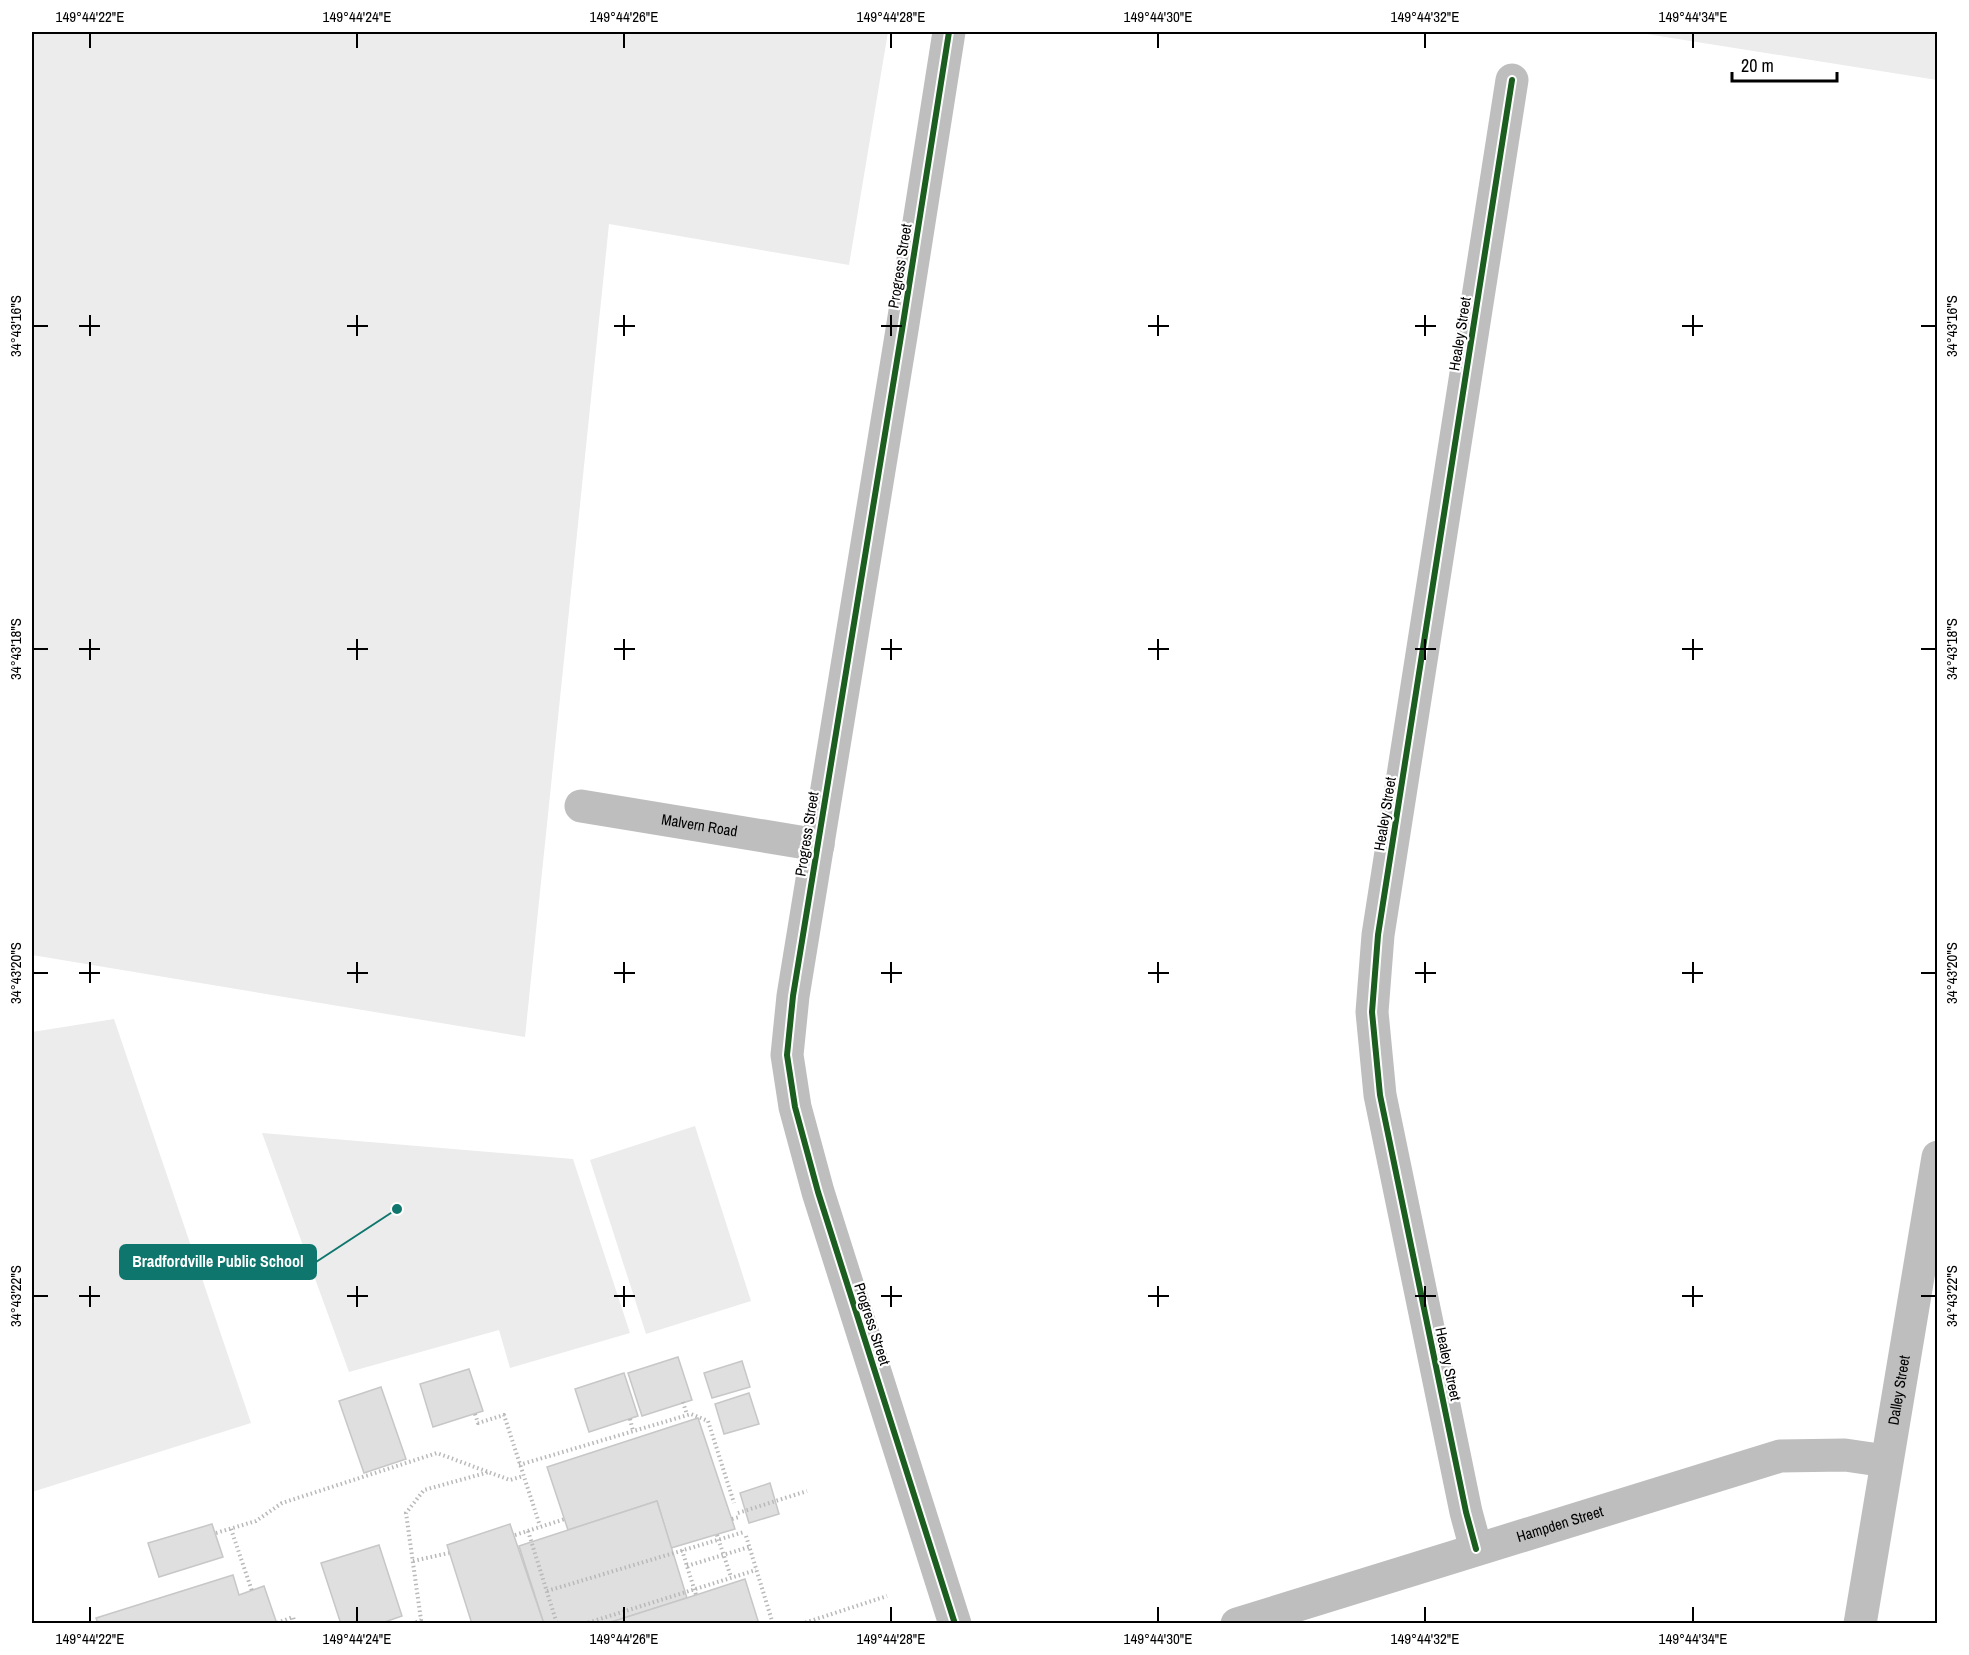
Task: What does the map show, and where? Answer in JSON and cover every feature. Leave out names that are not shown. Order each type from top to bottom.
[{"type":"street","name":"Progress Street","points":[[949,32],[793,996],[787,1055],[795,1107],[818,1192],[955,1623]]},
{"type":"street","name":"Healey Street","points":[[1476,1549],[1466,1512],[1380,1095],[1372,1012],[1378,935],[1512,80]]},
{"type":"street","name":"Malvern Road","points":[[581,806],[818,844]]},
{"type":"street","name":"Dalley Street","points":[[1860,1623],[1936,1174]]},
{"type":"street","name":"Hampden Street","points":[[1236,1623],[1780,1456],[1845,1455],[1886,1461]]},
{"type":"path","points":[[683,1402],[687,1415]]},
{"type":"path","points":[[475,1413],[478,1423],[504,1415],[540,1527]]},
{"type":"path","points":[[519,1465],[691,1414],[708,1421],[734,1503]]},
{"type":"path","points":[[630,1419],[633,1431]]},
{"type":"path","points":[[216,1533],[256,1521],[282,1503],[437,1453],[510,1480],[523,1476]]},
{"type":"path","points":[[412,1623],[421,1620],[406,1513],[424,1490],[489,1472]]},
{"type":"path","points":[[732,1520],[739,1515],[807,1491]]},
{"type":"path","points":[[515,1535],[565,1520]]},
{"type":"path","points":[[231,1529],[252,1591]]},
{"type":"path","points":[[528,1531],[557,1623]]},
{"type":"path","points":[[547,1591],[718,1537],[745,1534],[773,1623]]},
{"type":"path","points":[[718,1537],[731,1577]]},
{"type":"path","points":[[687,1566],[749,1547]]},
{"type":"path","points":[[682,1550],[696,1595]]},
{"type":"path","points":[[413,1561],[449,1553]]},
{"type":"path","points":[[584,1623],[756,1570]]},
{"type":"path","points":[[801,1623],[887,1596]]},
{"type":"path","points":[[277,1623],[293,1617],[294,1623]]},
{"type":"shaded area","points":[[32,32],[888,32],[849,265],[609,224],[525,1037],[32,955]]},
{"type":"shaded area","points":[[1634,32],[1937,32],[1937,80]]},
{"type":"shaded area","points":[[114,1019],[251,1423],[32,1492],[32,1032]]},
{"type":"shaded area","points":[[695,1126],[751,1301],[646,1334],[590,1160]]},
{"type":"shaded area","points":[[262,1133],[573,1159],[630,1333],[510,1368],[499,1330],[349,1372]]},
{"type":"building","points":[[678,1357],[692,1400],[642,1416],[628,1373]]},
{"type":"building","points":[[742,1361],[750,1387],[712,1398],[704,1373]]},
{"type":"building","points":[[469,1369],[483,1411],[433,1427],[420,1384]]},
{"type":"building","points":[[624,1373],[638,1416],[589,1432],[575,1389]]},
{"type":"building","points":[[381,1387],[406,1459],[364,1473],[339,1401]]},
{"type":"building","points":[[749,1393],[759,1424],[724,1434],[715,1404]]},
{"type":"building","points":[[698,1418],[735,1529],[671,1548],[657,1501],[568,1530],[547,1467]]},
{"type":"building","points":[[770,1483],[779,1514],[749,1523],[740,1493]]},
{"type":"building","points":[[657,1501],[687,1598],[605,1624],[544,1624],[519,1546]]},
{"type":"building","points":[[212,1524],[223,1557],[159,1577],[148,1543]]},
{"type":"building","points":[[510,1524],[544,1624],[472,1624],[447,1545]]},
{"type":"building","points":[[379,1545],[402,1616],[379,1624],[341,1624],[321,1563]]},
{"type":"building","points":[[233,1575],[239,1595],[264,1586],[277,1624],[98,1624],[96,1618]]},
{"type":"building","points":[[745,1579],[759,1624],[605,1624],[696,1595]]},
{"type":"cycle path","points":[[949,32],[793,996],[787,1055],[795,1107],[818,1192],[955,1624]]},
{"type":"cycle path","points":[[1476,1549],[1466,1512],[1380,1095],[1372,1012],[1378,935],[1512,80]]},
{"type":"place","name":"Bradfordville Public School","points":[[397,1209]]}]
